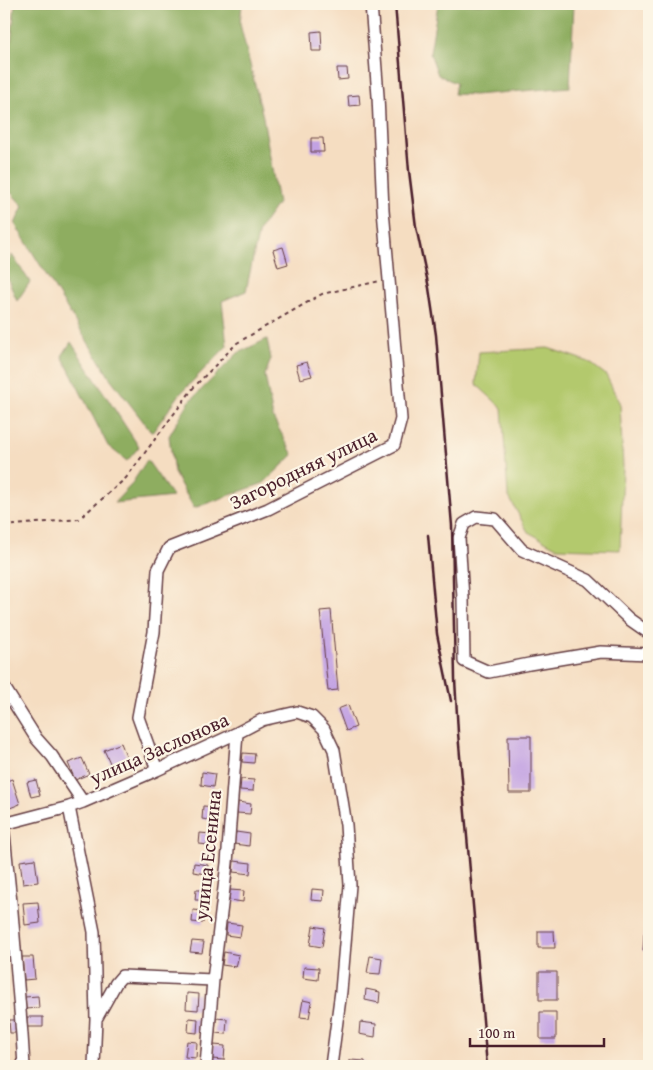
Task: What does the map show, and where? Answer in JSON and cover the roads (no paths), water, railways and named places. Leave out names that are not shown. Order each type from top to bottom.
[{"type":"street","name":"Загородняя улица","points":[[157,770],[138,717],[154,632],[158,570],[168,548],[268,509],[394,445],[401,419],[383,210],[378,96],[371,4]]},
{"type":"street","points":[[649,633],[629,619],[588,580],[522,550],[495,519],[476,517],[464,524],[459,538],[463,598],[464,661],[489,672],[601,652],[649,654]]},
{"type":"street","points":[[4,687],[36,738],[52,756],[84,802]]},
{"type":"street","name":"улица Заслонова","points":[[4,824],[84,802],[262,720],[297,712],[312,717],[324,729],[334,750],[344,816],[350,885],[341,991],[331,1066]]},
{"type":"street","name":"улица Есенина","points":[[206,1066],[213,980],[227,863],[237,733]]},
{"type":"street","points":[[69,807],[94,932],[96,1018],[94,1066]]},
{"type":"street","points":[[4,834],[24,1066]]},
{"type":"street","points":[[96,1018],[122,976],[213,980]]},
{"type":"railway","points":[[395,4],[409,171],[416,227],[429,288],[436,335],[452,526],[458,733],[487,1066]]},
{"type":"railway","points":[[428,535],[437,634],[451,701]]}]
